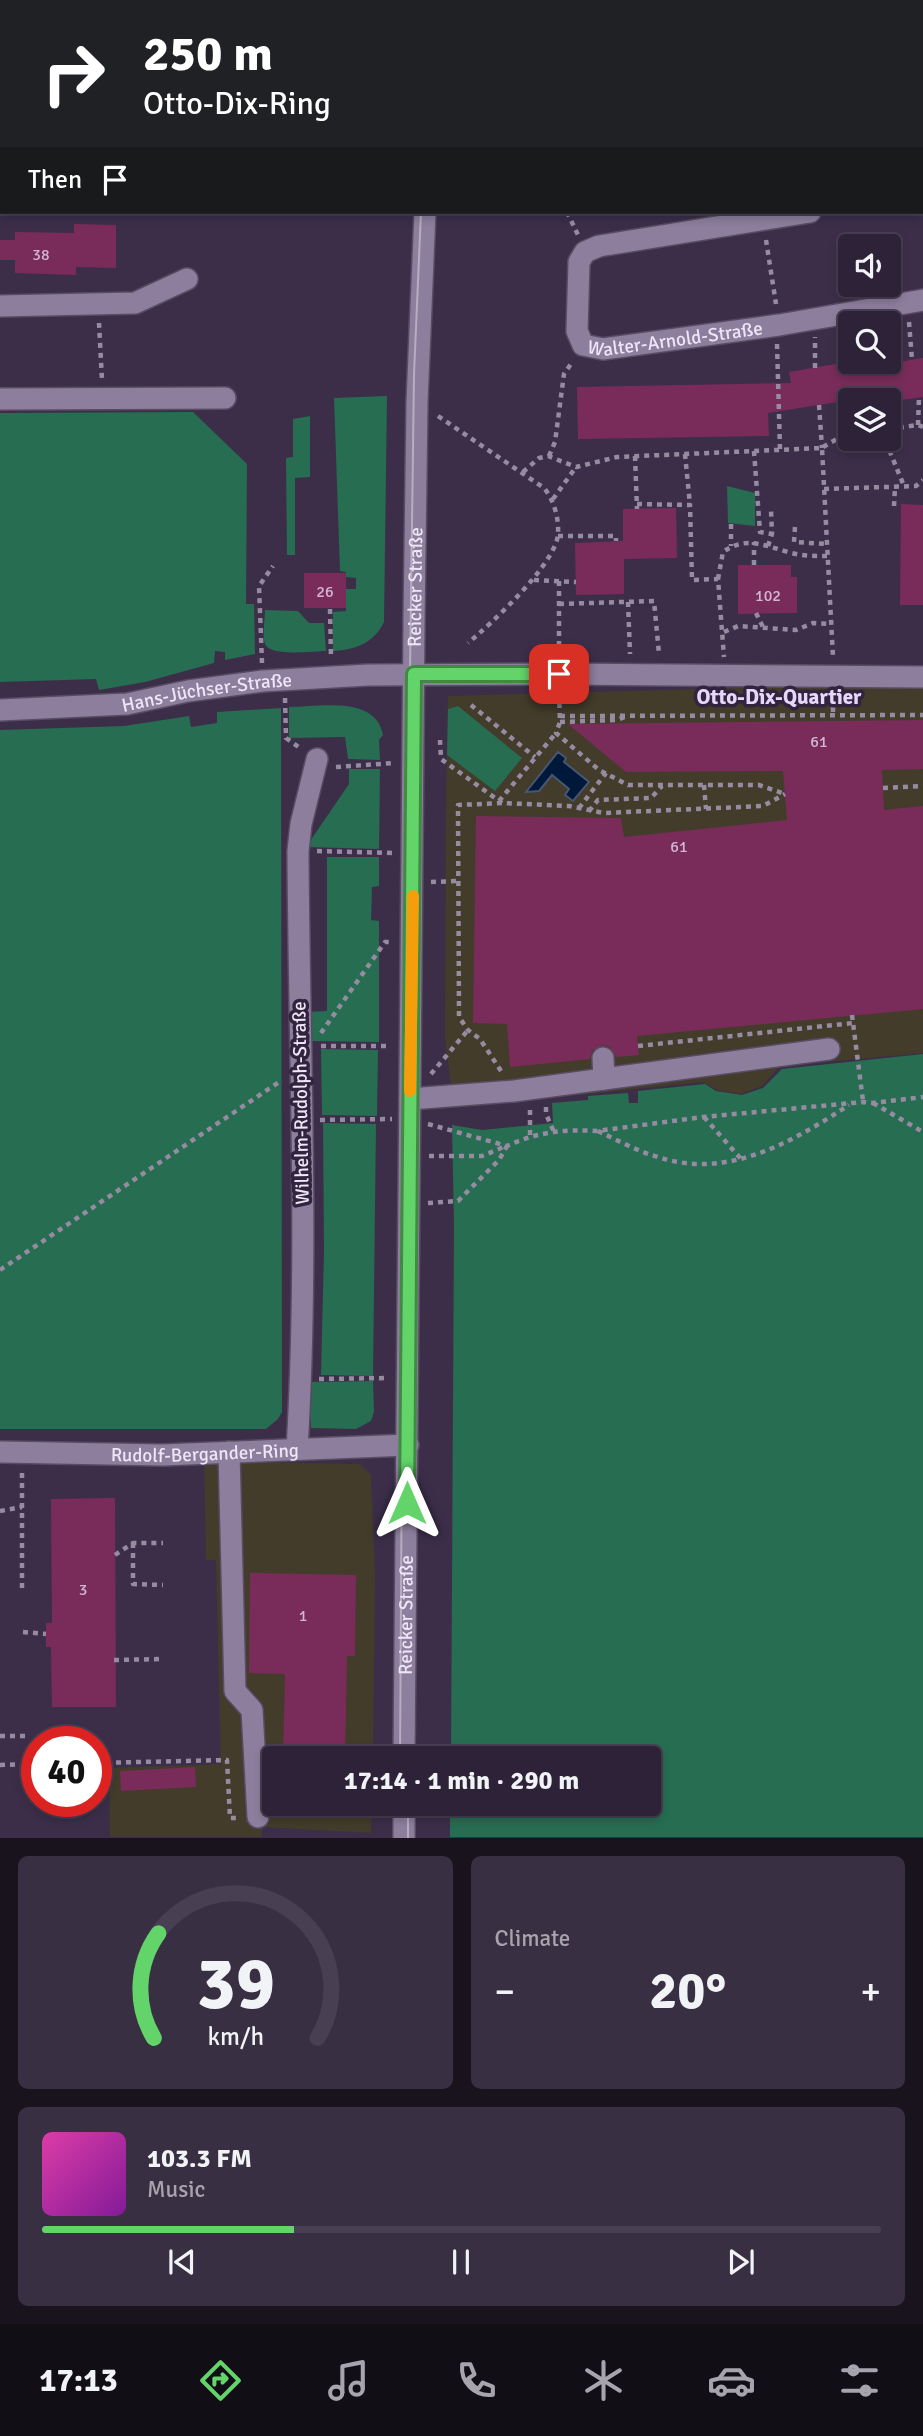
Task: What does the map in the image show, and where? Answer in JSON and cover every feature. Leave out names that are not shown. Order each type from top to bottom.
[{"type":"street","name":"Reicker Straße","points":[[404,1746],[417,402],[425,214]]},
{"type":"street","name":"Walter-Arnold-Straße","points":[[798,214],[599,246],[585,252],[579,262],[577,331],[583,345],[603,349],[916,302]]},
{"type":"street","points":[[0,306],[135,303],[187,279]]},
{"type":"street","points":[[0,399],[225,398]]},
{"type":"street","name":"Hans-Jüchser-Straße","points":[[0,710],[127,704],[188,691],[263,681],[414,674],[724,676],[833,687],[923,677]]},
{"type":"street","name":"Wilhelm-Rudolph-Straße","points":[[297,1449],[301,1379],[300,1068],[306,1046],[298,851],[301,824],[316,764]]},
{"type":"street","points":[[410,1109],[514,1091],[604,1069],[829,1049]]},
{"type":"street","name":"Rudolf-Bergander-Ring","points":[[0,1452],[163,1454],[408,1445]]},
{"type":"street","points":[[229,1452],[235,1691],[252,1710],[258,1817]]},
{"type":"street","points":[[404,1816],[404,1838]]},
{"type":"path","points":[[912,360],[916,302]]},
{"type":"path","points":[[98,304],[103,399]]},
{"type":"path","points":[[815,368],[816,319]]},
{"type":"path","points":[[548,456],[555,442],[564,374],[583,345]]},
{"type":"path","points":[[901,428],[921,426],[919,398]]},
{"type":"path","points":[[417,402],[523,472],[544,488],[553,499],[558,536],[553,548],[533,579],[500,615],[468,643]]},
{"type":"path","points":[[818,405],[831,624],[833,716]]},
{"type":"path","points":[[523,472],[539,458],[548,456],[576,467],[617,457],[822,448],[838,439]]},
{"type":"path","points":[[754,451],[760,532],[772,534]]},
{"type":"path","points":[[889,451],[904,486]]},
{"type":"path","points":[[685,454],[690,505],[692,580],[718,579]]},
{"type":"path","points":[[635,456],[637,506],[690,505]]},
{"type":"path","points":[[553,499],[576,467]]},
{"type":"path","points":[[824,489],[916,486],[923,481]]},
{"type":"path","points":[[894,506],[895,487]]},
{"type":"path","points":[[768,546],[772,534],[771,509]]},
{"type":"path","points":[[731,524],[731,546]]},
{"type":"path","points":[[795,527],[794,542],[827,544]]},
{"type":"path","points":[[558,536],[616,536],[616,541]]},
{"type":"path","points":[[724,676],[724,632],[718,579],[723,552],[739,543],[754,542],[790,553],[827,556]]},
{"type":"path","points":[[754,542],[754,565]]},
{"type":"path","points":[[263,681],[259,586],[273,566]]},
{"type":"path","points":[[533,579],[576,582]]},
{"type":"path","points":[[501,802],[556,733],[560,719],[559,581]]},
{"type":"path","points":[[559,604],[654,601],[661,676]]},
{"type":"path","points":[[628,602],[631,676]]},
{"type":"path","points":[[330,609],[331,677]]},
{"type":"path","points":[[756,613],[763,628]]},
{"type":"path","points":[[724,632],[738,626],[796,629],[813,623],[831,624]]},
{"type":"path","points":[[285,680],[286,738],[316,764],[413,761]]},
{"type":"path","points":[[471,705],[535,757]]},
{"type":"path","points":[[560,719],[923,715]]},
{"type":"path","points":[[514,1091],[480,1039],[468,1030],[459,1017],[458,805],[501,802],[569,806],[604,813],[763,806],[785,793],[759,785],[628,785],[599,770],[556,733]]},
{"type":"path","points":[[440,740],[441,759],[501,802]]},
{"type":"path","points":[[579,808],[606,774]]},
{"type":"path","points":[[589,811],[598,800],[651,798],[663,785]]},
{"type":"path","points":[[704,785],[706,808]]},
{"type":"path","points":[[883,788],[923,786]]},
{"type":"path","points":[[298,851],[413,853]]},
{"type":"path","points":[[306,1046],[385,942],[412,942]]},
{"type":"path","points":[[852,1016],[863,1102]]},
{"type":"path","points":[[638,1046],[853,1023]]},
{"type":"path","points":[[410,1109],[468,1030]]},
{"type":"path","points":[[306,1046],[411,1045]]},
{"type":"path","points":[[0,1270],[300,1068]]},
{"type":"path","points":[[454,1155],[482,1156],[530,1135],[554,1132],[597,1131],[703,1117],[923,1097]]},
{"type":"path","points":[[597,1131],[658,1157],[712,1165],[742,1160],[780,1146],[853,1103]]},
{"type":"path","points":[[873,1103],[923,1132]]},
{"type":"path","points":[[302,1120],[410,1109],[507,1146]]},
{"type":"path","points":[[546,1114],[554,1132]]},
{"type":"path","points":[[530,1135],[531,1115]]},
{"type":"path","points":[[703,1117],[742,1160]]},
{"type":"path","points":[[410,1204],[458,1202],[499,1160],[507,1146]]},
{"type":"path","points":[[301,1379],[408,1378]]},
{"type":"path","points":[[22,1588],[23,1453]]},
{"type":"path","points":[[0,1511],[22,1507]]},
{"type":"path","points":[[132,1543],[133,1584],[163,1585]]},
{"type":"path","points":[[115,1555],[132,1543],[163,1543]]},
{"type":"path","points":[[23,1632],[46,1634]]},
{"type":"path","points":[[114,1660],[163,1659]]},
{"type":"path","points":[[0,1736],[21,1736]]},
{"type":"path","points":[[112,1763],[227,1760]]},
{"type":"path","points":[[0,1765],[21,1764]]},
{"type":"shaded area","points":[[923,683],[923,1053],[780,1066],[762,1086],[741,1094],[717,1090],[703,1082],[454,1108],[445,1039],[448,696]]},
{"type":"shaded area","points":[[204,1461],[360,1464],[371,1475],[375,1576],[373,1746],[262,1746],[262,1816],[372,1816],[371,1833],[262,1827],[262,1837],[110,1837],[112,1768],[220,1764],[221,1770],[216,1560],[206,1560]]},
{"type":"green space","points":[[387,396],[384,622],[375,635],[363,644],[333,651],[333,612],[346,611],[346,589],[356,589],[356,578],[346,577],[346,572],[340,571],[334,398]]},
{"type":"green space","points":[[193,412],[247,464],[246,604],[254,604],[255,654],[225,660],[225,652],[215,651],[214,663],[145,682],[99,690],[96,679],[0,682],[0,413]]},
{"type":"green space","points":[[310,416],[310,477],[295,478],[295,555],[287,555],[286,458],[293,457],[293,419]]},
{"type":"green space","points":[[727,486],[755,493],[755,526],[728,523]]},
{"type":"green space","points":[[265,610],[298,611],[309,623],[324,623],[326,651],[283,652],[269,648],[264,637]]},
{"type":"green space","points":[[345,706],[370,714],[378,722],[383,735],[379,740],[380,760],[348,759],[345,737],[289,738],[289,707]]},
{"type":"green space","points":[[458,706],[522,758],[495,791],[447,755],[448,709]]},
{"type":"green space","points":[[281,708],[282,1412],[266,1429],[0,1429],[0,730],[124,726],[189,716],[191,727],[217,723],[217,712]]},
{"type":"green space","points":[[349,769],[380,769],[379,849],[306,847],[349,784]]},
{"type":"green space","points":[[327,857],[379,857],[379,886],[372,887],[371,920],[379,921],[379,1042],[309,1041],[309,1012],[327,1011]]},
{"type":"green space","points":[[321,1049],[378,1050],[377,1116],[322,1115]]},
{"type":"green space","points":[[923,1054],[923,1837],[450,1837],[450,1816],[661,1816],[661,1746],[451,1746],[454,1226],[452,1125],[482,1130],[553,1123],[552,1103],[588,1100],[588,1096],[628,1093],[629,1103],[638,1103],[638,1091],[705,1084],[716,1091],[742,1095],[763,1088],[782,1069]]},
{"type":"green space","points":[[323,1123],[376,1124],[373,1376],[321,1375]]},
{"type":"green space","points":[[373,1381],[374,1412],[371,1421],[356,1429],[311,1428],[308,1382]]},
{"type":"water","points":[[558,752],[566,758],[564,762],[589,782],[573,801],[565,795],[569,789],[552,775],[539,791],[526,792]]},
{"type":"building","points":[[74,224],[116,225],[116,268],[76,267],[76,275],[15,273],[15,260],[0,260],[0,240],[15,240],[15,232],[74,233]]},
{"type":"building","points":[[923,358],[923,397],[901,400],[901,388],[838,388],[838,402],[768,413],[769,436],[578,439],[577,387],[791,383],[789,372],[838,364],[838,374],[901,374],[901,362]]},
{"type":"building","points":[[901,504],[923,505],[923,605],[900,605]]},
{"type":"building","points":[[676,508],[677,558],[624,559],[624,594],[576,595],[575,543],[623,541],[623,509]]},
{"type":"building","points":[[738,565],[791,565],[791,577],[797,577],[797,613],[738,614]]},
{"type":"building","points":[[304,573],[346,573],[346,608],[304,608]]},
{"type":"building","points":[[923,720],[923,769],[882,770],[884,810],[923,806],[923,1009],[637,1036],[639,1055],[616,1057],[610,1047],[602,1045],[592,1051],[590,1059],[510,1067],[507,1024],[473,1023],[476,816],[621,818],[624,837],[787,820],[783,771],[626,772],[568,724]]},
{"type":"building","points":[[115,1498],[116,1707],[52,1707],[51,1647],[46,1647],[46,1623],[52,1623],[51,1499]]},
{"type":"building","points":[[250,1573],[356,1575],[355,1656],[347,1656],[345,1746],[283,1746],[285,1674],[249,1673]]},
{"type":"building","points":[[195,1767],[196,1787],[121,1791],[120,1771]]},
{"type":"tram line","points":[[400,1746],[404,1118],[414,374],[421,214]]},
{"type":"tram line","points":[[408,1816],[408,1838]]},
{"type":"slow traffic","points":[[410,1091],[413,896]]},
{"type":"district","name":"Otto-Dix-Quartier","points":[[779,697]]},
{"type":"route","points":[[407,1503],[414,674],[559,674]]}]
